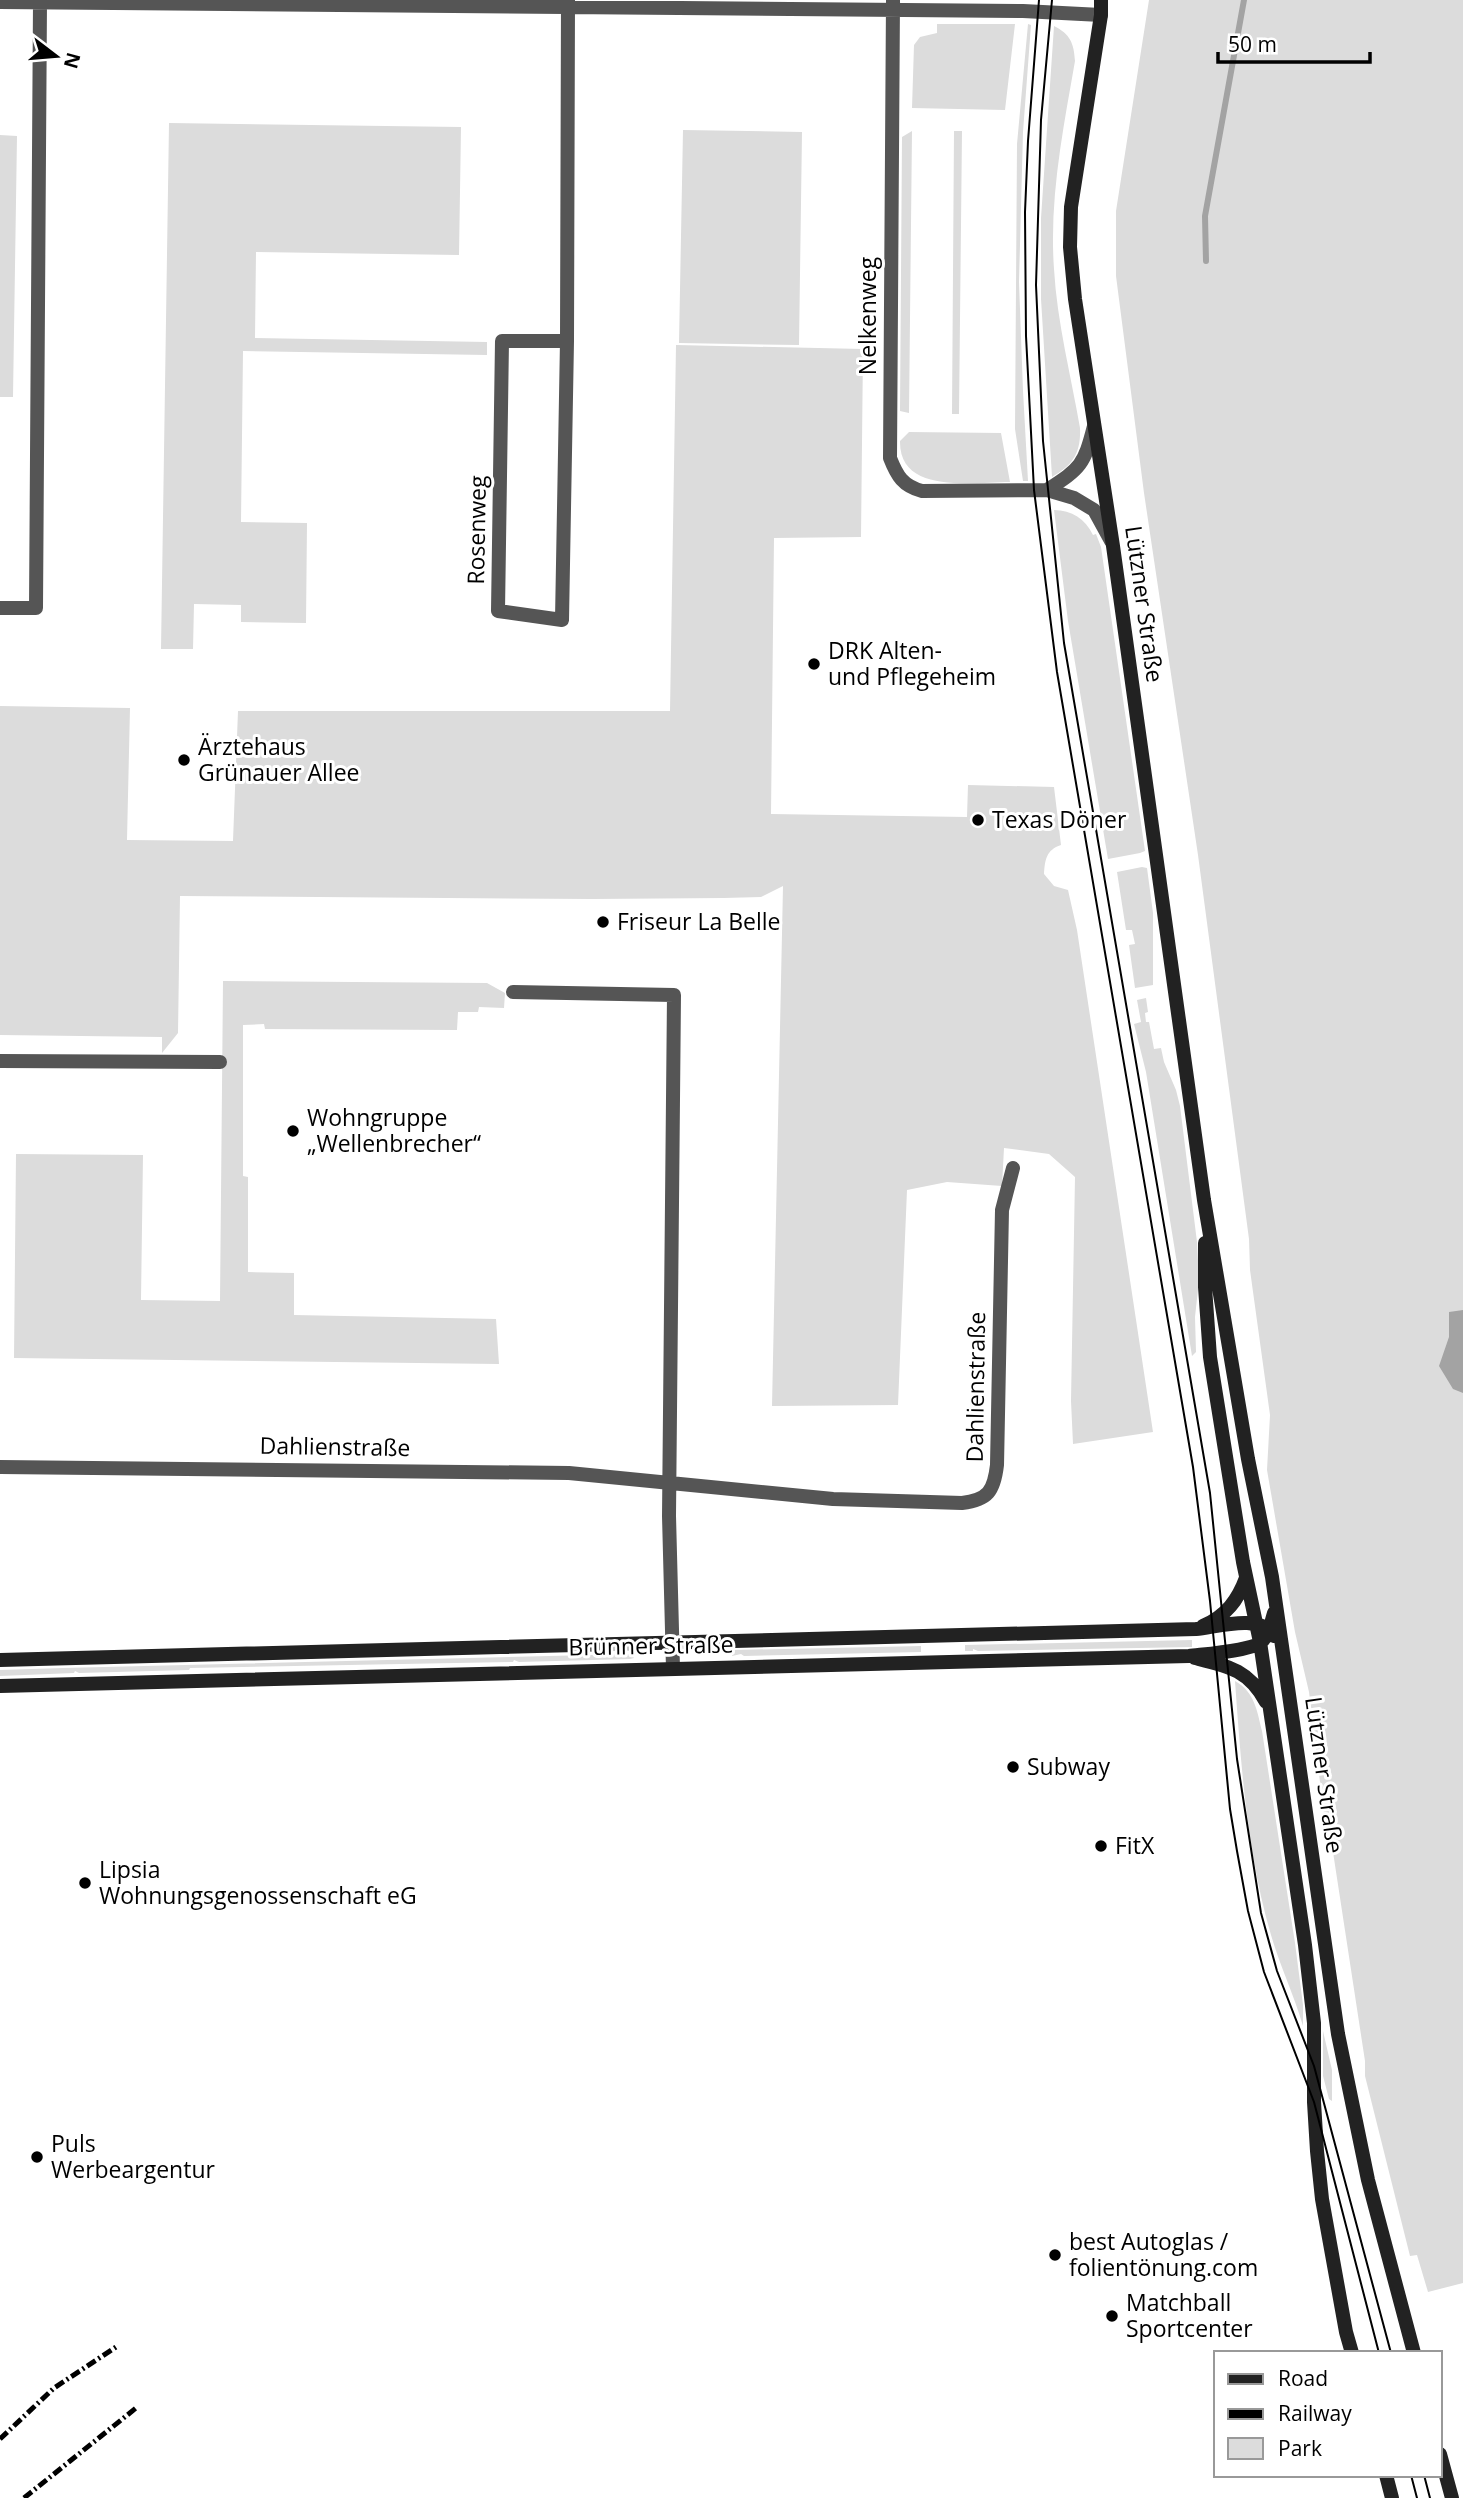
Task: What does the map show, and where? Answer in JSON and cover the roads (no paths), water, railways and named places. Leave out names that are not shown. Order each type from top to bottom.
[{"type":"main road","name":"Lützner Straße","points":[[1103,5],[1071,207],[1070,247],[1075,299],[1113,546],[1204,1200],[1276,1605],[1338,2034],[1368,2180],[1413,2351]]},
{"type":"main road","name":"Lützner Straße","points":[[1204,1200],[1205,1287],[1210,1357],[1246,1578],[1263,1626],[1261,1642],[1314,2023],[1315,2131],[1322,2199],[1351,2351]]},
{"type":"main road","points":[[1196,1629],[1223,1614],[1238,1598],[1246,1578]]},
{"type":"main road","points":[[1276,1605],[1263,1626],[1283,1650]]},
{"type":"main road","name":"Brünner Straße","points":[[0,1660],[1263,1626]]},
{"type":"main road","name":"Brünner Straße","points":[[0,1686],[1189,1656],[1261,1642]]},
{"type":"main road","points":[[1189,1656],[1229,1667],[1246,1675],[1257,1685],[1271,1713]]},
{"type":"main road","points":[[1442,2461],[1452,2498]]},
{"type":"main road","points":[[1387,2477],[1392,2498]]},
{"type":"street","points":[[0,2],[893,5],[1050,11],[1103,5]]},
{"type":"street","points":[[0,608],[36,608],[40,2]]},
{"type":"street","name":"Rosenweg","points":[[567,341],[502,341],[498,611],[562,620],[567,341],[568,4]]},
{"type":"street","name":"Nelkenweg","points":[[893,5],[890,458],[900,480],[909,487],[922,491],[1047,490],[1074,498],[1094,510],[1113,546]]},
{"type":"street","points":[[1047,490],[1068,477],[1086,459],[1094,426]]},
{"type":"street","points":[[513,992],[674,995],[670,1481],[673,1668]]},
{"type":"street","points":[[0,1061],[220,1062]]},
{"type":"street","name":"Dahlienstraße","points":[[0,1467],[569,1473],[844,1499],[961,1503],[976,1501],[989,1494],[995,1481],[997,1465],[1002,1210],[1013,1168]]},
{"type":"waterway","points":[[1206,261],[1205,216],[1244,0]]},
{"type":"tram line","points":[[1039,0],[1025,212],[1026,336],[1034,490],[1057,672],[1193,1467],[1210,1601],[1230,1809],[1248,1911],[1264,1972],[1314,2102],[1378,2351]]},
{"type":"tram line","points":[[1052,0],[1041,120],[1036,285],[1043,441],[1064,643],[1210,1493],[1237,1759],[1261,1913],[1277,1971],[1314,2066],[1390,2351]]},
{"type":"tram line","points":[[1412,2477],[1417,2498]]},
{"type":"tram line","points":[[1425,2477],[1430,2498]]},
{"type":"railway","points":[[0,2439],[54,2388],[116,2347]]},
{"type":"railway","points":[[24,2498],[136,2408]]},
{"type":"place","name":"DRK Alten- und Pflegeheim","points":[[814,664]]},
{"type":"place","name":"Ärztehaus Grünauer Allee","points":[[184,760]]},
{"type":"place","name":"Texas Döner","points":[[978,820]]},
{"type":"place","name":"Friseur La Belle","points":[[603,922]]},
{"type":"place","name":"Wohngruppe „Wellenbrecher“","points":[[293,1131]]},
{"type":"place","name":"Subway","points":[[1013,1767]]},
{"type":"place","name":"FitX","points":[[1101,1846]]},
{"type":"place","name":"Lipsia Wohnungsgenossenschaft eG","points":[[85,1883]]},
{"type":"place","name":"Puls Werbeargentur","points":[[37,2157]]},
{"type":"place","name":"best Autoglas / folientönung.com","points":[[1055,2255]]},
{"type":"place","name":"Matchball Sportcenter","points":[[1112,2316]]}]
